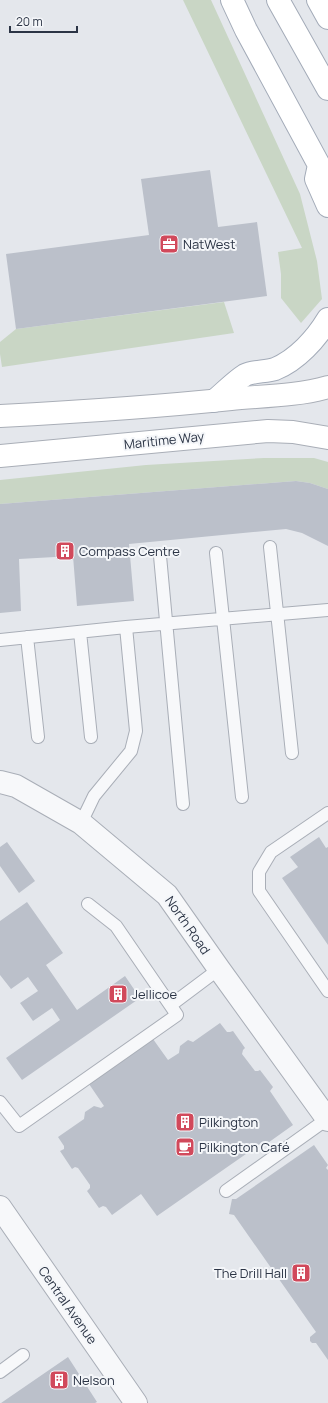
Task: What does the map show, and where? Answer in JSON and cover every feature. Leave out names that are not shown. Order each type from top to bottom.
[{"type":"street","points":[[232,0],[246,30],[324,171],[316,179],[328,206]]},
{"type":"street","points":[[278,0],[328,90]]},
{"type":"street","points":[[318,0],[328,18]]},
{"type":"street","points":[[214,401],[246,375],[275,369],[298,354],[322,330],[328,319]]},
{"type":"street","points":[[0,416],[214,401],[298,392],[328,386]]},
{"type":"street","name":"Maritime Way","points":[[0,456],[268,431],[293,432],[328,438]]},
{"type":"street","name":"North Road","points":[[0,782],[16,786],[81,823],[167,895],[328,1120]]},
{"type":"street","name":"Central Avenue","points":[[0,1207],[136,1403]]},
{"type":"lane","points":[[270,547],[292,753]]},
{"type":"lane","points":[[216,553],[242,797]]},
{"type":"lane","points":[[160,556],[183,804]]},
{"type":"lane","points":[[0,640],[126,627],[328,610]]},
{"type":"lane","points":[[81,823],[94,796],[130,751],[136,731],[126,627]]},
{"type":"lane","points":[[80,632],[91,737]]},
{"type":"lane","points":[[27,637],[38,737]]},
{"type":"lane","points":[[328,813],[271,852],[259,872],[259,891],[328,991]]},
{"type":"lane","points":[[0,1102],[19,1126],[178,1015],[116,926],[88,904]]},
{"type":"lane","points":[[171,1005],[219,969]]},
{"type":"lane","points":[[226,1191],[328,1120]]},
{"type":"lane","points":[[0,1372],[23,1355]]},
{"type":"green space","points":[[183,0],[211,0],[300,194],[317,261],[322,299],[301,323],[281,298],[281,274],[278,252],[302,248]]},
{"type":"green space","points":[[224,302],[234,333],[2,367],[0,342],[16,329]]},
{"type":"green space","points":[[264,458],[314,458],[328,462],[328,489],[310,483],[296,481],[0,504],[0,480],[146,465]]},
{"type":"building","name":"NatWest","points":[[210,170],[218,227],[257,222],[267,296],[16,329],[6,254],[149,235],[141,179]]},
{"type":"building","name":"Compass Centre","points":[[296,481],[310,483],[328,489],[328,546],[302,533],[286,529],[129,544],[134,601],[77,606],[73,556],[19,559],[21,611],[0,613],[0,504]]},
{"type":"building","points":[[319,837],[326,848],[328,847],[328,945],[282,878],[298,867],[290,857]]},
{"type":"building","points":[[7,842],[35,881],[19,893],[0,866],[0,847]]},
{"type":"building","name":"Jellicoe","points":[[27,902],[63,953],[46,965],[77,1010],[125,976],[140,998],[22,1080],[6,1058],[60,1020],[52,1008],[33,1021],[20,1003],[38,991],[28,977],[11,989],[0,975],[0,921]]},
{"type":"building","name":"Pilkington","points":[[220,1023],[227,1032],[233,1031],[245,1048],[242,1054],[255,1071],[260,1070],[273,1087],[270,1091],[293,1125],[265,1145],[263,1142],[157,1216],[141,1194],[112,1215],[106,1207],[103,1206],[99,1208],[87,1191],[90,1188],[90,1185],[78,1168],[75,1167],[72,1169],[60,1151],[64,1149],[64,1146],[58,1137],[84,1119],[85,1112],[94,1106],[101,1108],[104,1106],[89,1084],[153,1039],[168,1060],[179,1053],[180,1046],[188,1040],[193,1042]]},
{"type":"building","name":"The Drill Hall","points":[[314,1145],[328,1165],[326,1168],[328,1170],[328,1360],[316,1343],[312,1343],[310,1341],[310,1337],[316,1332],[234,1215],[229,1214],[232,1199],[236,1199]]},
{"type":"building","name":"Nelson","points":[[68,1357],[97,1402],[1,1403]]},
{"type":"place","name":"NatWest","points":[[169,244]]},
{"type":"place","name":"Compass Centre","points":[[65,551]]},
{"type":"place","name":"Jellicoe","points":[[118,994]]},
{"type":"place","name":"Pilkington","points":[[185,1122]]},
{"type":"place","name":"Pilkington Café","points":[[185,1147]]},
{"type":"place","name":"The Drill Hall","points":[[301,1273]]},
{"type":"place","name":"Nelson","points":[[59,1380]]}]
